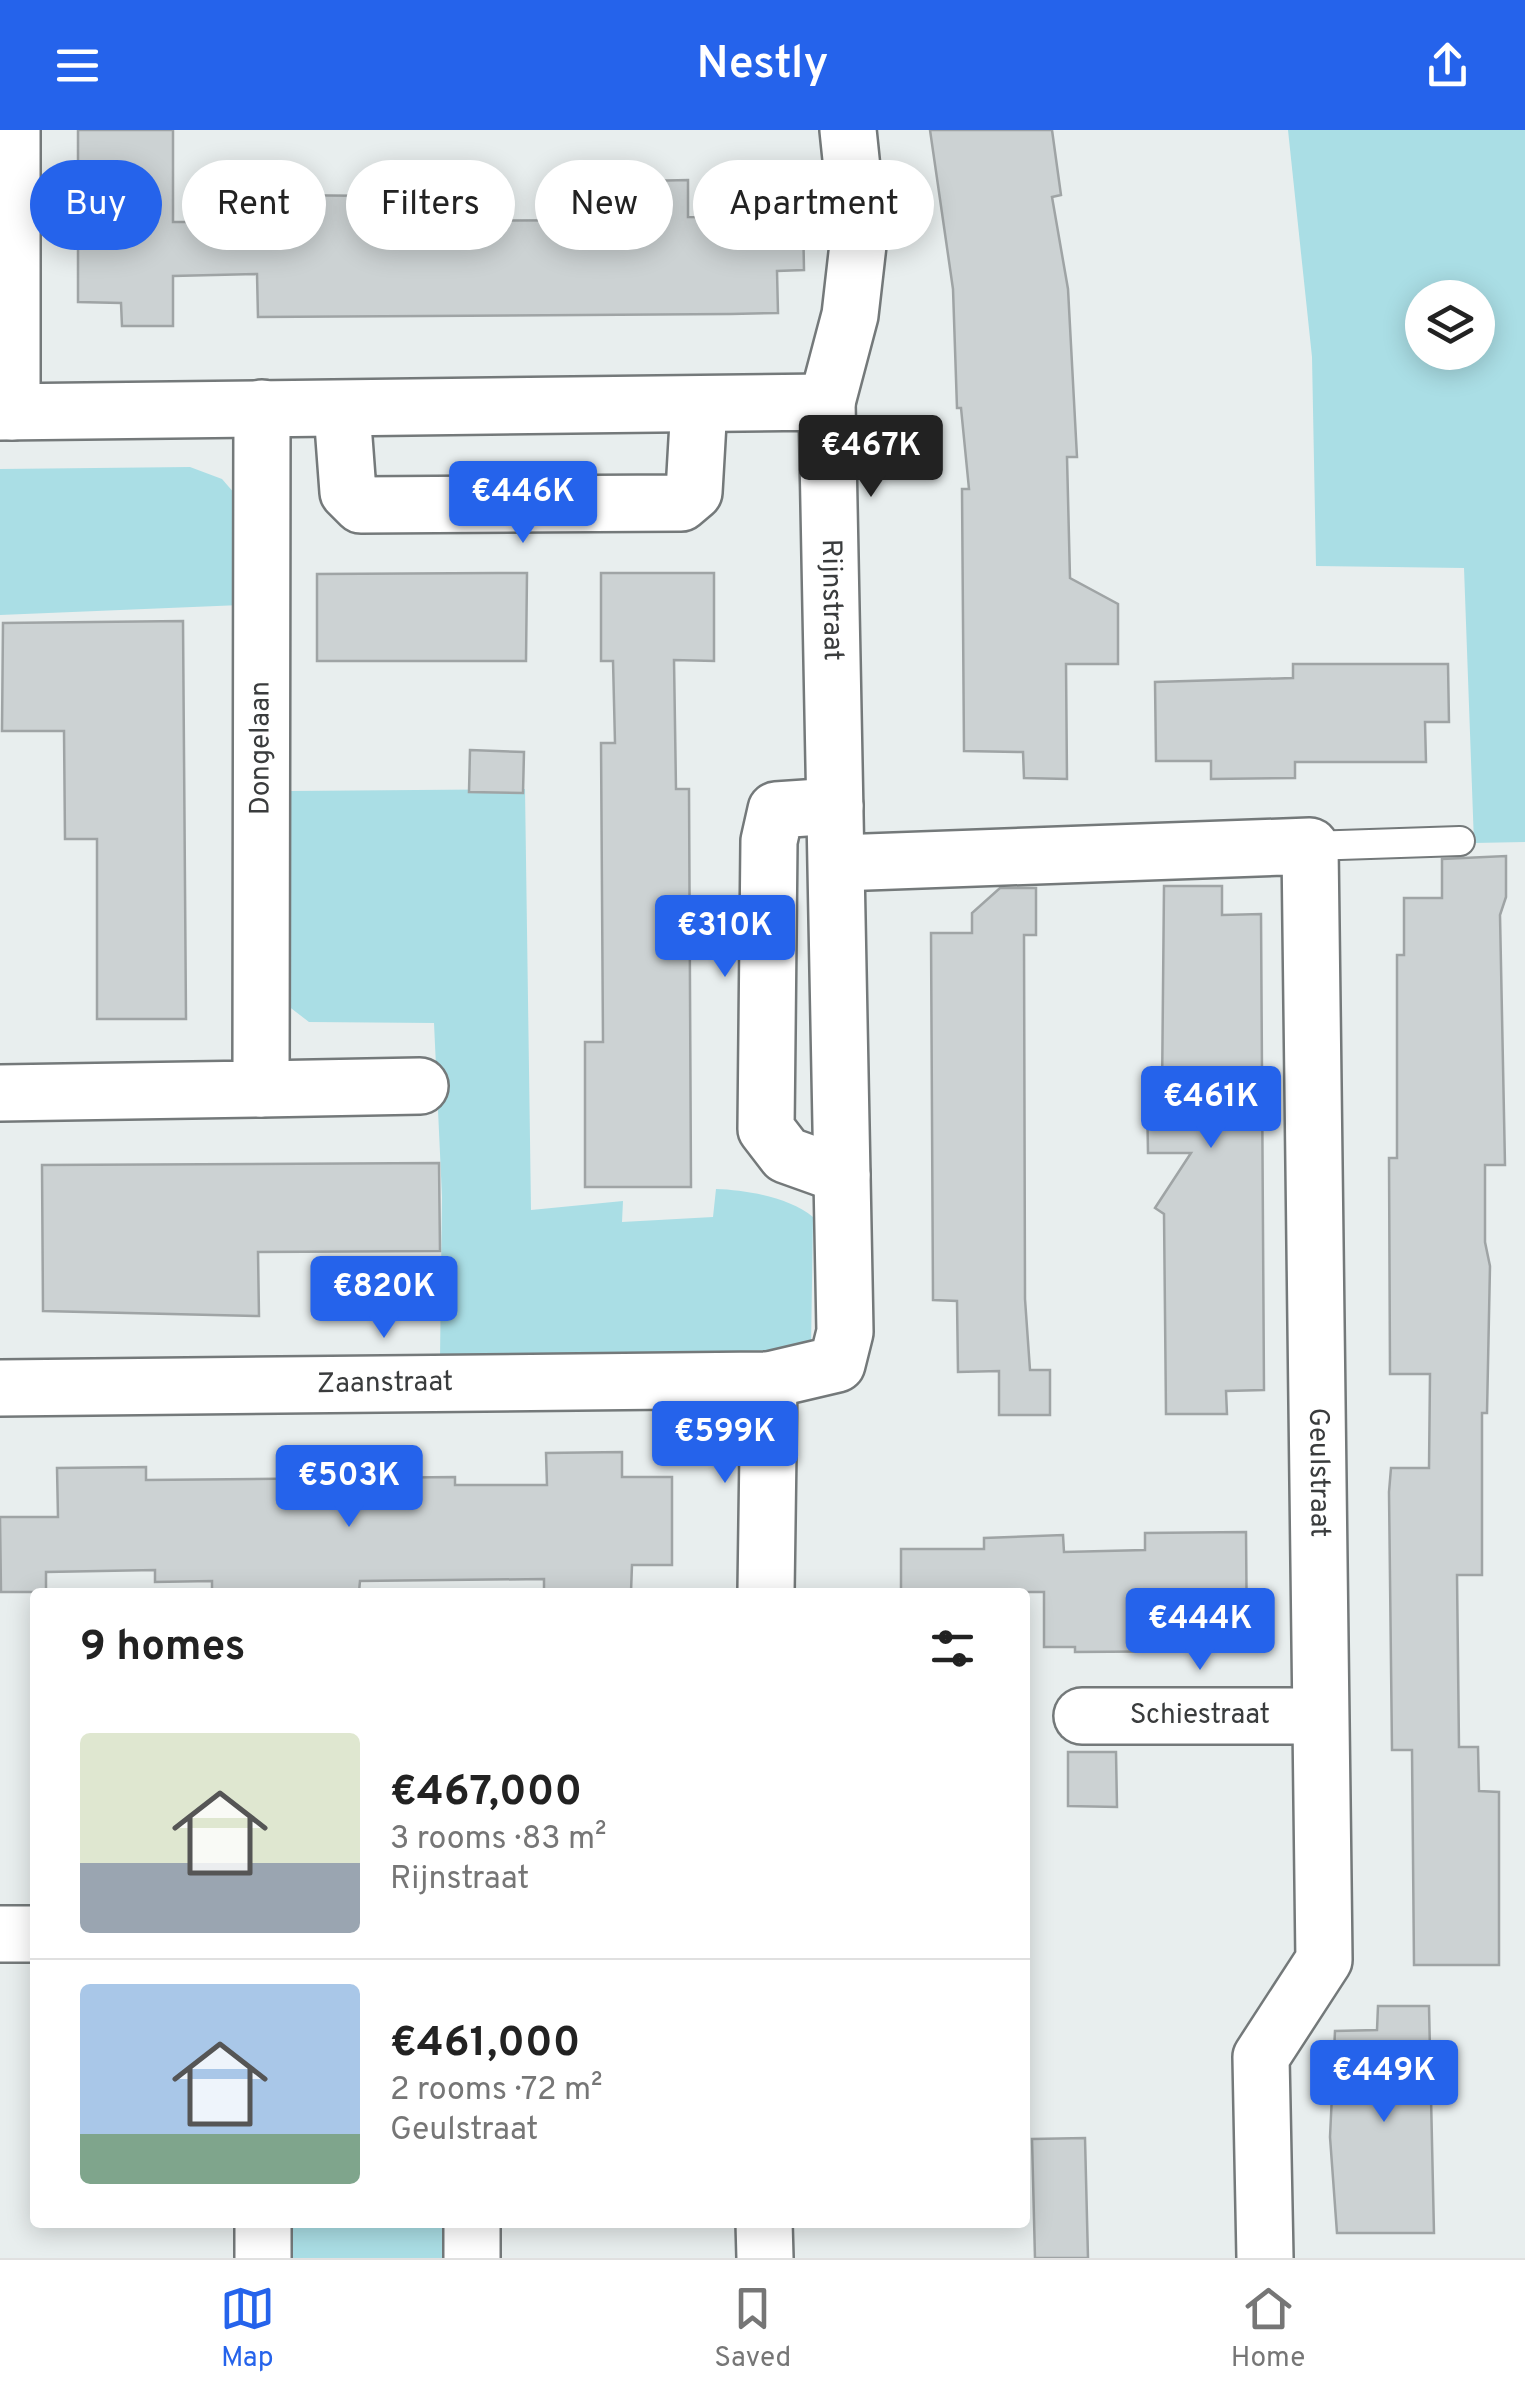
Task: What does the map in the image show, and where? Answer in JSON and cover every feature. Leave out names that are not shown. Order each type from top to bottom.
[{"type":"street","points":[[12,130],[6,412],[262,408],[342,411],[827,402]]},
{"type":"street","name":"Rijnstraat","points":[[769,1380],[838,1364],[846,1332],[827,402],[850,315],[859,236],[848,130]]},
{"type":"street","points":[[342,411],[348,492],[361,506],[681,502],[694,492],[699,405]]},
{"type":"street","name":"Dongelaan","points":[[261,1088],[262,408]]},
{"type":"street","points":[[835,806],[776,810],[769,840],[766,1129],[786,1155],[842,1175]]},
{"type":"street","points":[[839,862],[1310,846]]},
{"type":"street","name":"Geulstraat","points":[[1265,2258],[1261,2056],[1324,1960],[1310,846]]},
{"type":"street","points":[[0,1093],[420,1086]]},
{"type":"street","points":[[766,1588],[769,1380]]},
{"type":"street","name":"Zaanstraat","points":[[0,1388],[769,1380]]},
{"type":"street","name":"Schiestraat","points":[[1082,1716],[1318,1716]]},
{"type":"street","points":[[0,1934],[30,1934]]},
{"type":"street","points":[[263,2228],[263,2258]]},
{"type":"street","points":[[472,2228],[472,2258]]},
{"type":"street","points":[[764,2228],[765,2258]]},
{"type":"lane","points":[[1310,846],[1460,842]]},
{"type":"shaded area","points":[[1288,130],[1525,130],[1525,842],[1474,843],[1464,568],[1316,566],[1312,357]]},
{"type":"shaded area","points":[[190,467],[222,479],[235,494],[241,605],[0,615],[0,469]]},
{"type":"shaded area","points":[[525,789],[531,1210],[623,1201],[622,1222],[713,1217],[716,1189],[754,1193],[792,1204],[813,1217],[811,1349],[440,1359],[442,1197],[434,1023],[309,1022],[283,1002],[290,791]]},
{"type":"shaded area","points":[[265,2228],[450,2228],[450,2258],[265,2258]]},
{"type":"building","points":[[78,130],[173,130],[173,222],[182,222],[182,250],[326,250],[326,195],[346,196],[346,250],[515,250],[515,220],[535,220],[535,250],[673,250],[673,180],[688,180],[693,250],[804,250],[804,270],[777,271],[778,313],[731,314],[258,317],[257,274],[173,276],[173,326],[122,326],[121,303],[78,302],[78,250],[162,250],[162,160],[78,160]]},
{"type":"building","points":[[930,130],[1052,130],[1061,195],[1052,197],[1068,289],[1077,457],[1067,457],[1070,578],[1118,604],[1118,664],[1066,664],[1067,779],[1024,778],[1023,752],[964,751],[962,489],[969,489],[961,408],[957,408],[953,289]]},
{"type":"building","points":[[527,573],[526,661],[317,661],[317,574]]},
{"type":"building","points":[[601,573],[714,573],[714,661],[674,660],[676,789],[689,789],[691,1187],[585,1187],[585,1042],[603,1042],[601,743],[615,743],[613,661],[601,661]]},
{"type":"building","points":[[183,621],[186,1019],[97,1019],[97,839],[65,839],[64,731],[2,731],[3,623]]},
{"type":"building","points":[[1293,664],[1448,664],[1449,722],[1425,722],[1426,762],[1295,762],[1295,778],[1211,779],[1211,761],[1156,761],[1155,682],[1293,678]]},
{"type":"building","points":[[470,750],[524,752],[523,793],[469,792]]},
{"type":"building","points":[[1506,856],[1506,897],[1500,915],[1505,1165],[1485,1165],[1485,1242],[1490,1266],[1487,1413],[1482,1413],[1482,1575],[1457,1575],[1459,1747],[1478,1747],[1479,1791],[1499,1792],[1499,1965],[1414,1965],[1412,1750],[1392,1750],[1389,1492],[1391,1468],[1429,1468],[1430,1374],[1390,1374],[1389,1158],[1397,1158],[1397,955],[1404,955],[1404,898],[1442,898],[1442,859]]},
{"type":"building","points":[[1164,886],[1222,886],[1222,915],[1261,914],[1264,1390],[1226,1391],[1227,1414],[1166,1414],[1164,1214],[1155,1208],[1191,1153],[1148,1153],[1147,1093],[1162,1093]]},
{"type":"building","points":[[1000,888],[1036,888],[1036,935],[1024,935],[1025,1299],[1030,1370],[1050,1370],[1050,1415],[999,1415],[999,1371],[958,1372],[957,1301],[933,1300],[931,933],[972,933],[972,913]]},
{"type":"building","points":[[439,1163],[440,1251],[258,1252],[259,1316],[43,1311],[42,1165]]},
{"type":"building","points":[[622,1452],[622,1477],[672,1477],[672,1565],[632,1565],[631,1588],[544,1588],[544,1579],[360,1581],[359,1588],[212,1588],[212,1581],[155,1582],[155,1570],[46,1572],[46,1588],[1,1592],[0,1517],[58,1517],[57,1468],[146,1467],[146,1480],[455,1477],[455,1485],[547,1485],[546,1453]]},
{"type":"building","points":[[1246,1532],[1247,1647],[1217,1647],[1216,1651],[1075,1652],[1075,1647],[1044,1647],[1044,1592],[1030,1592],[1030,1588],[901,1588],[901,1549],[984,1549],[984,1538],[1063,1535],[1064,1552],[1145,1550],[1145,1533]]},
{"type":"building","points":[[1068,1752],[1116,1752],[1117,1807],[1068,1806]]},
{"type":"building","points":[[1378,2006],[1429,2006],[1434,2233],[1337,2233],[1330,2137],[1335,2031],[1377,2030]]},
{"type":"building","points":[[1085,2138],[1088,2258],[1035,2258],[1032,2139]]}]
